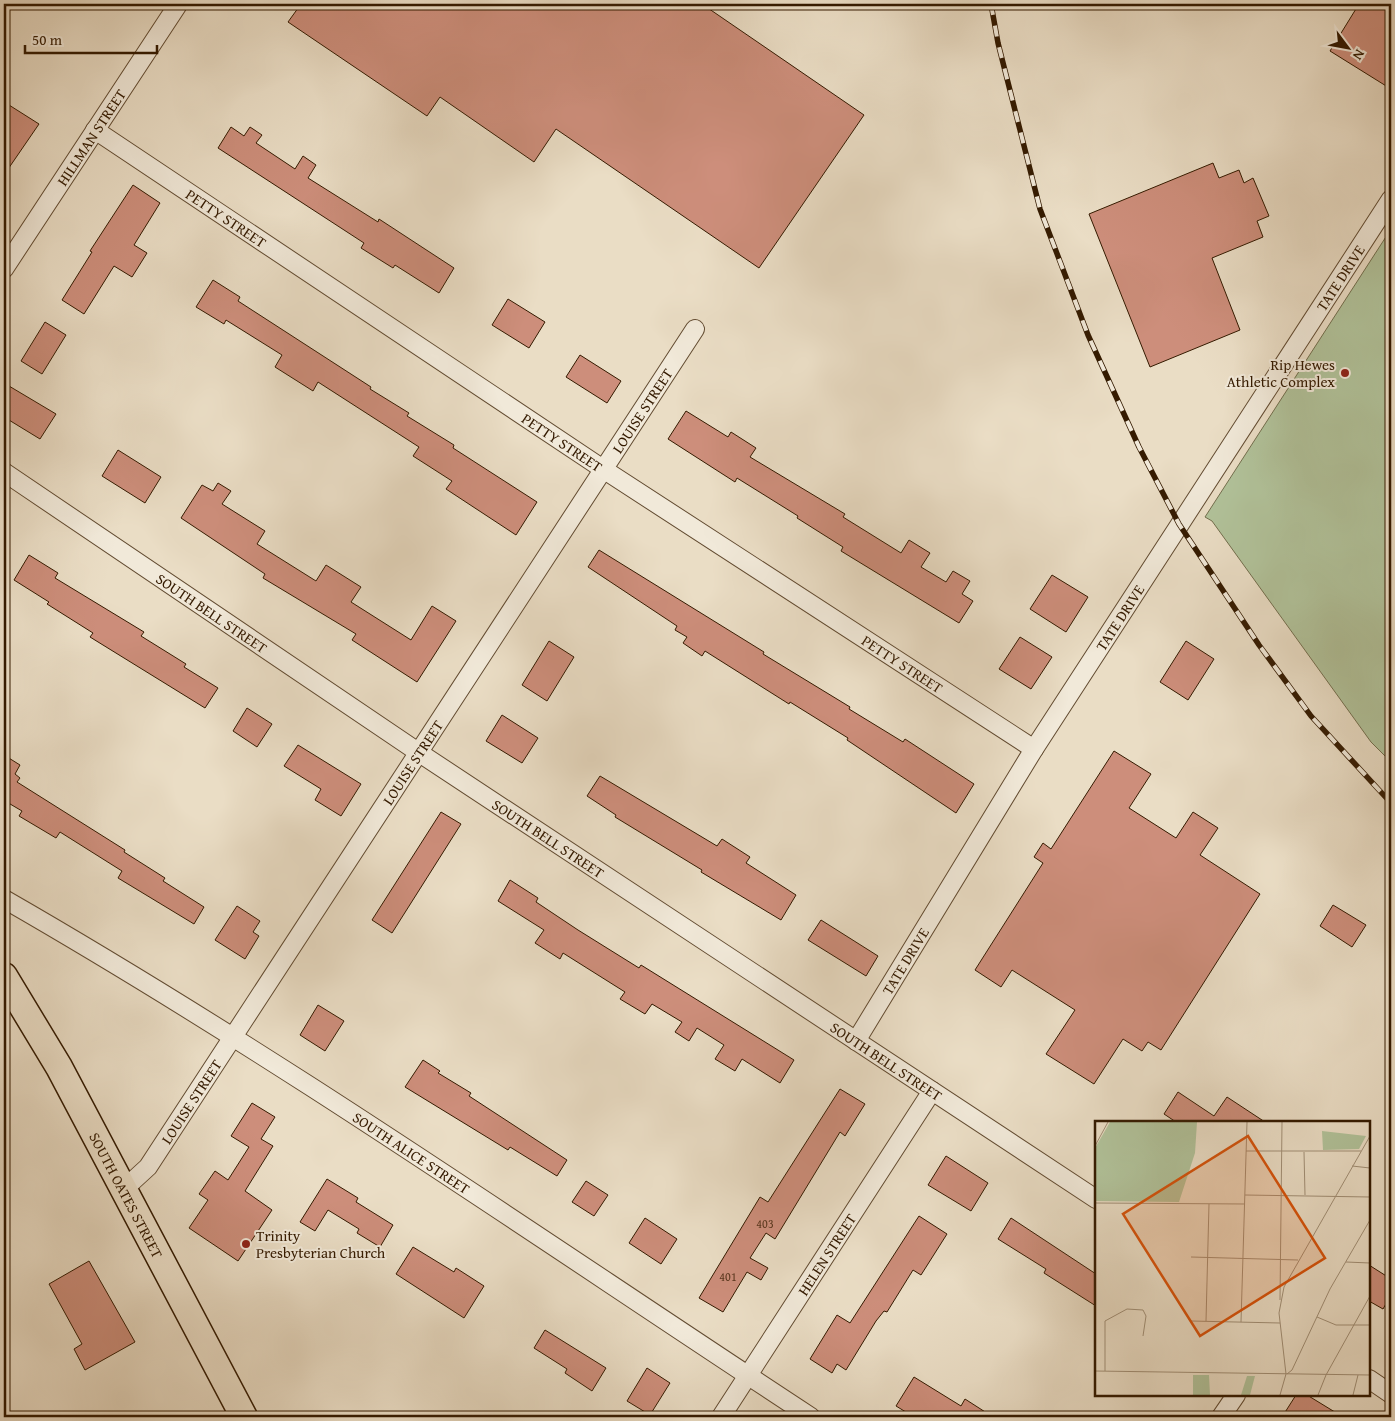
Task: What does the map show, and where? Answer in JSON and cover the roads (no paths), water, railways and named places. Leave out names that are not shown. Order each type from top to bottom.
[{"type":"main road","name":"SOUTH OATES STREET","points":[[4,976],[60,1066],[244,1417]]},
{"type":"street","name":"HILLMAN STREET","points":[[4,268],[176,6]]},
{"type":"street","name":"PETTY STREET","points":[[95,130],[603,469],[1034,749]]},
{"type":"street","name":"TATE DRIVE","points":[[856,1041],[1034,749],[1391,199]]},
{"type":"street","name":"LOUISE STREET","points":[[124,1189],[148,1166],[234,1037],[695,329]]},
{"type":"street","name":"SOUTH BELL STREET","points":[[4,472],[418,752],[1095,1198]]},
{"type":"street","name":"SOUTH ALICE STREET","points":[[4,899],[110,960],[234,1037],[811,1417]]},
{"type":"street","name":"HELEN STREET","points":[[721,1417],[746,1375],[932,1091]]},
{"type":"street","points":[[1370,1380],[1391,1394]]},
{"type":"street","points":[[1221,1417],[1235,1396]]},
{"type":"railway","points":[[991,4],[998,43],[1040,209],[1088,335],[1139,447],[1179,524],[1259,645],[1311,716],[1391,803]]},
{"type":"place","name":"Rip Hewes Athletic Complex","points":[[1345,373]]},
{"type":"place","name":"Trinity Presbyterian Church","points":[[246,1244]]}]
